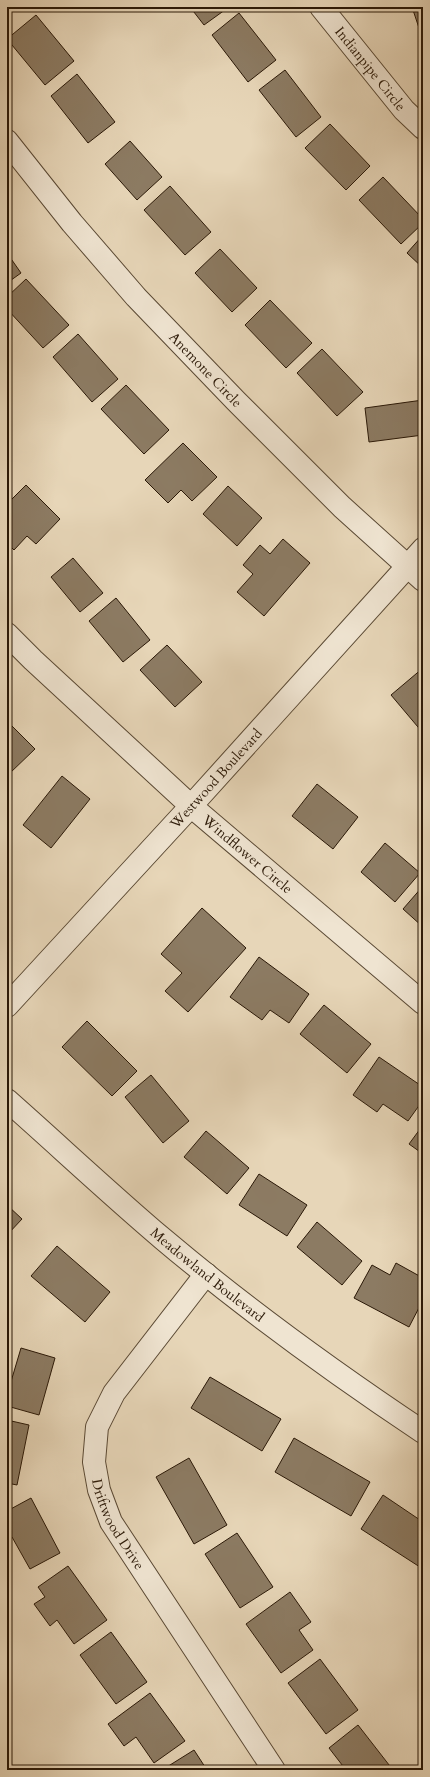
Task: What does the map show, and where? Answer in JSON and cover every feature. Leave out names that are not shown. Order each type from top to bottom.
[{"type":"street","name":"Indianpipe Circle","points":[[321,7],[404,110],[423,128]]},
{"type":"street","name":"Anemone Circle","points":[[7,141],[72,223],[136,297],[236,401],[320,484],[415,573]]},
{"type":"street","name":"Westwood Boulevard","points":[[7,1006],[191,806],[415,573],[423,549]]},
{"type":"street","name":"Windflower Circle","points":[[7,634],[33,660],[191,806],[423,1003]]},
{"type":"street","name":"Meadowland Boulevard","points":[[7,1100],[163,1239],[206,1274],[342,1378],[423,1432]]},
{"type":"street","name":"Driftwood Drive","points":[[206,1274],[114,1393],[97,1427],[94,1462],[99,1490],[111,1522],[274,1770]]},
{"type":"building","points":[[190,7],[229,7],[204,25]]},
{"type":"building","points":[[412,7],[423,7],[423,40]]},
{"type":"building","points":[[239,13],[276,60],[248,82],[212,35]]},
{"type":"building","points":[[36,15],[74,61],[45,85],[7,39]]},
{"type":"building","points":[[285,70],[321,117],[296,137],[259,90]]},
{"type":"building","points":[[77,74],[115,122],[88,143],[51,96]]},
{"type":"building","points":[[330,124],[370,166],[346,190],[305,148]]},
{"type":"building","points":[[130,141],[162,177],[137,200],[105,164]]},
{"type":"building","points":[[383,177],[423,219],[423,223],[401,244],[359,200]]},
{"type":"building","points":[[170,186],[211,232],[185,255],[144,210]]},
{"type":"building","points":[[423,235],[423,268],[407,253]]},
{"type":"building","points":[[220,249],[257,288],[232,312],[195,273]]},
{"type":"building","points":[[7,253],[21,273],[7,283]]},
{"type":"building","points":[[26,279],[69,325],[43,348],[7,309],[7,297]]},
{"type":"building","points":[[270,300],[312,343],[286,368],[245,325]]},
{"type":"building","points":[[78,334],[118,379],[92,402],[53,357]]},
{"type":"building","points":[[322,349],[363,392],[337,416],[297,373]]},
{"type":"building","points":[[126,385],[169,430],[144,454],[101,409]]},
{"type":"building","points":[[423,400],[423,435],[369,442],[365,408]]},
{"type":"building","points":[[183,443],[217,477],[192,501],[181,490],[168,503],[145,480]]},
{"type":"building","points":[[26,485],[60,519],[36,544],[27,536],[14,550],[7,543],[7,504]]},
{"type":"building","points":[[228,486],[262,518],[237,546],[203,514]]},
{"type":"building","points":[[283,539],[310,563],[264,616],[237,592],[253,574],[243,565],[260,545],[270,554]]},
{"type":"building","points":[[73,558],[103,593],[80,612],[51,577]]},
{"type":"building","points":[[116,598],[150,640],[123,662],[89,621]]},
{"type":"building","points":[[167,645],[202,682],[175,707],[140,670]]},
{"type":"building","points":[[423,668],[423,733],[391,695]]},
{"type":"building","points":[[7,721],[35,749],[10,773],[7,770]]},
{"type":"building","points":[[62,776],[90,799],[51,848],[23,825]]},
{"type":"building","points":[[317,784],[358,817],[333,849],[292,816]]},
{"type":"building","points":[[385,843],[420,873],[395,902],[361,872]]},
{"type":"building","points":[[423,886],[423,927],[403,909]]},
{"type":"building","points":[[202,908],[246,948],[188,1012],[165,991],[182,973],[161,954]]},
{"type":"building","points":[[259,957],[309,994],[289,1023],[270,1010],[262,1020],[230,997]]},
{"type":"building","points":[[324,1005],[371,1044],[347,1073],[300,1034]]},
{"type":"building","points":[[87,1021],[137,1071],[112,1096],[62,1047]]},
{"type":"building","points":[[379,1057],[423,1087],[423,1100],[408,1121],[383,1104],[377,1112],[353,1095]]},
{"type":"building","points":[[151,1075],[189,1121],[163,1143],[125,1097]]},
{"type":"building","points":[[423,1125],[423,1154],[409,1144]]},
{"type":"building","points":[[206,1131],[249,1168],[227,1194],[184,1157]]},
{"type":"building","points":[[259,1174],[307,1205],[287,1236],[239,1205]]},
{"type":"building","points":[[7,1205],[22,1219],[7,1235]]},
{"type":"building","points":[[317,1222],[362,1261],[342,1285],[297,1247]]},
{"type":"building","points":[[57,1246],[110,1292],[85,1322],[31,1276]]},
{"type":"building","points":[[396,1263],[423,1278],[423,1300],[409,1327],[354,1298],[372,1265],[390,1275]]},
{"type":"building","points":[[21,1348],[55,1358],[39,1415],[7,1406],[7,1395]]},
{"type":"building","points":[[210,1377],[281,1419],[262,1451],[191,1408]]},
{"type":"building","points":[[7,1420],[29,1425],[17,1485],[7,1483]]},
{"type":"building","points":[[294,1438],[370,1482],[351,1516],[275,1472]]},
{"type":"building","points":[[189,1458],[227,1525],[194,1544],[156,1477]]},
{"type":"building","points":[[383,1495],[423,1522],[423,1569],[361,1529]]},
{"type":"building","points":[[31,1498],[60,1553],[30,1569],[12,1537],[7,1539],[7,1511]]},
{"type":"building","points":[[237,1533],[273,1587],[240,1608],[205,1554]]},
{"type":"building","points":[[68,1566],[107,1620],[74,1644],[57,1620],[50,1626],[34,1604],[45,1597],[38,1587]]},
{"type":"building","points":[[290,1592],[311,1622],[299,1630],[313,1650],[281,1673],[246,1624]]},
{"type":"building","points":[[111,1632],[147,1682],[116,1704],[80,1655]]},
{"type":"building","points":[[320,1659],[358,1710],[326,1734],[288,1683]]},
{"type":"building","points":[[150,1693],[185,1741],[154,1763],[136,1737],[124,1746],[108,1724]]},
{"type":"building","points":[[358,1725],[393,1770],[346,1770],[329,1748]]},
{"type":"building","points":[[194,1750],[207,1770],[162,1770]]}]
